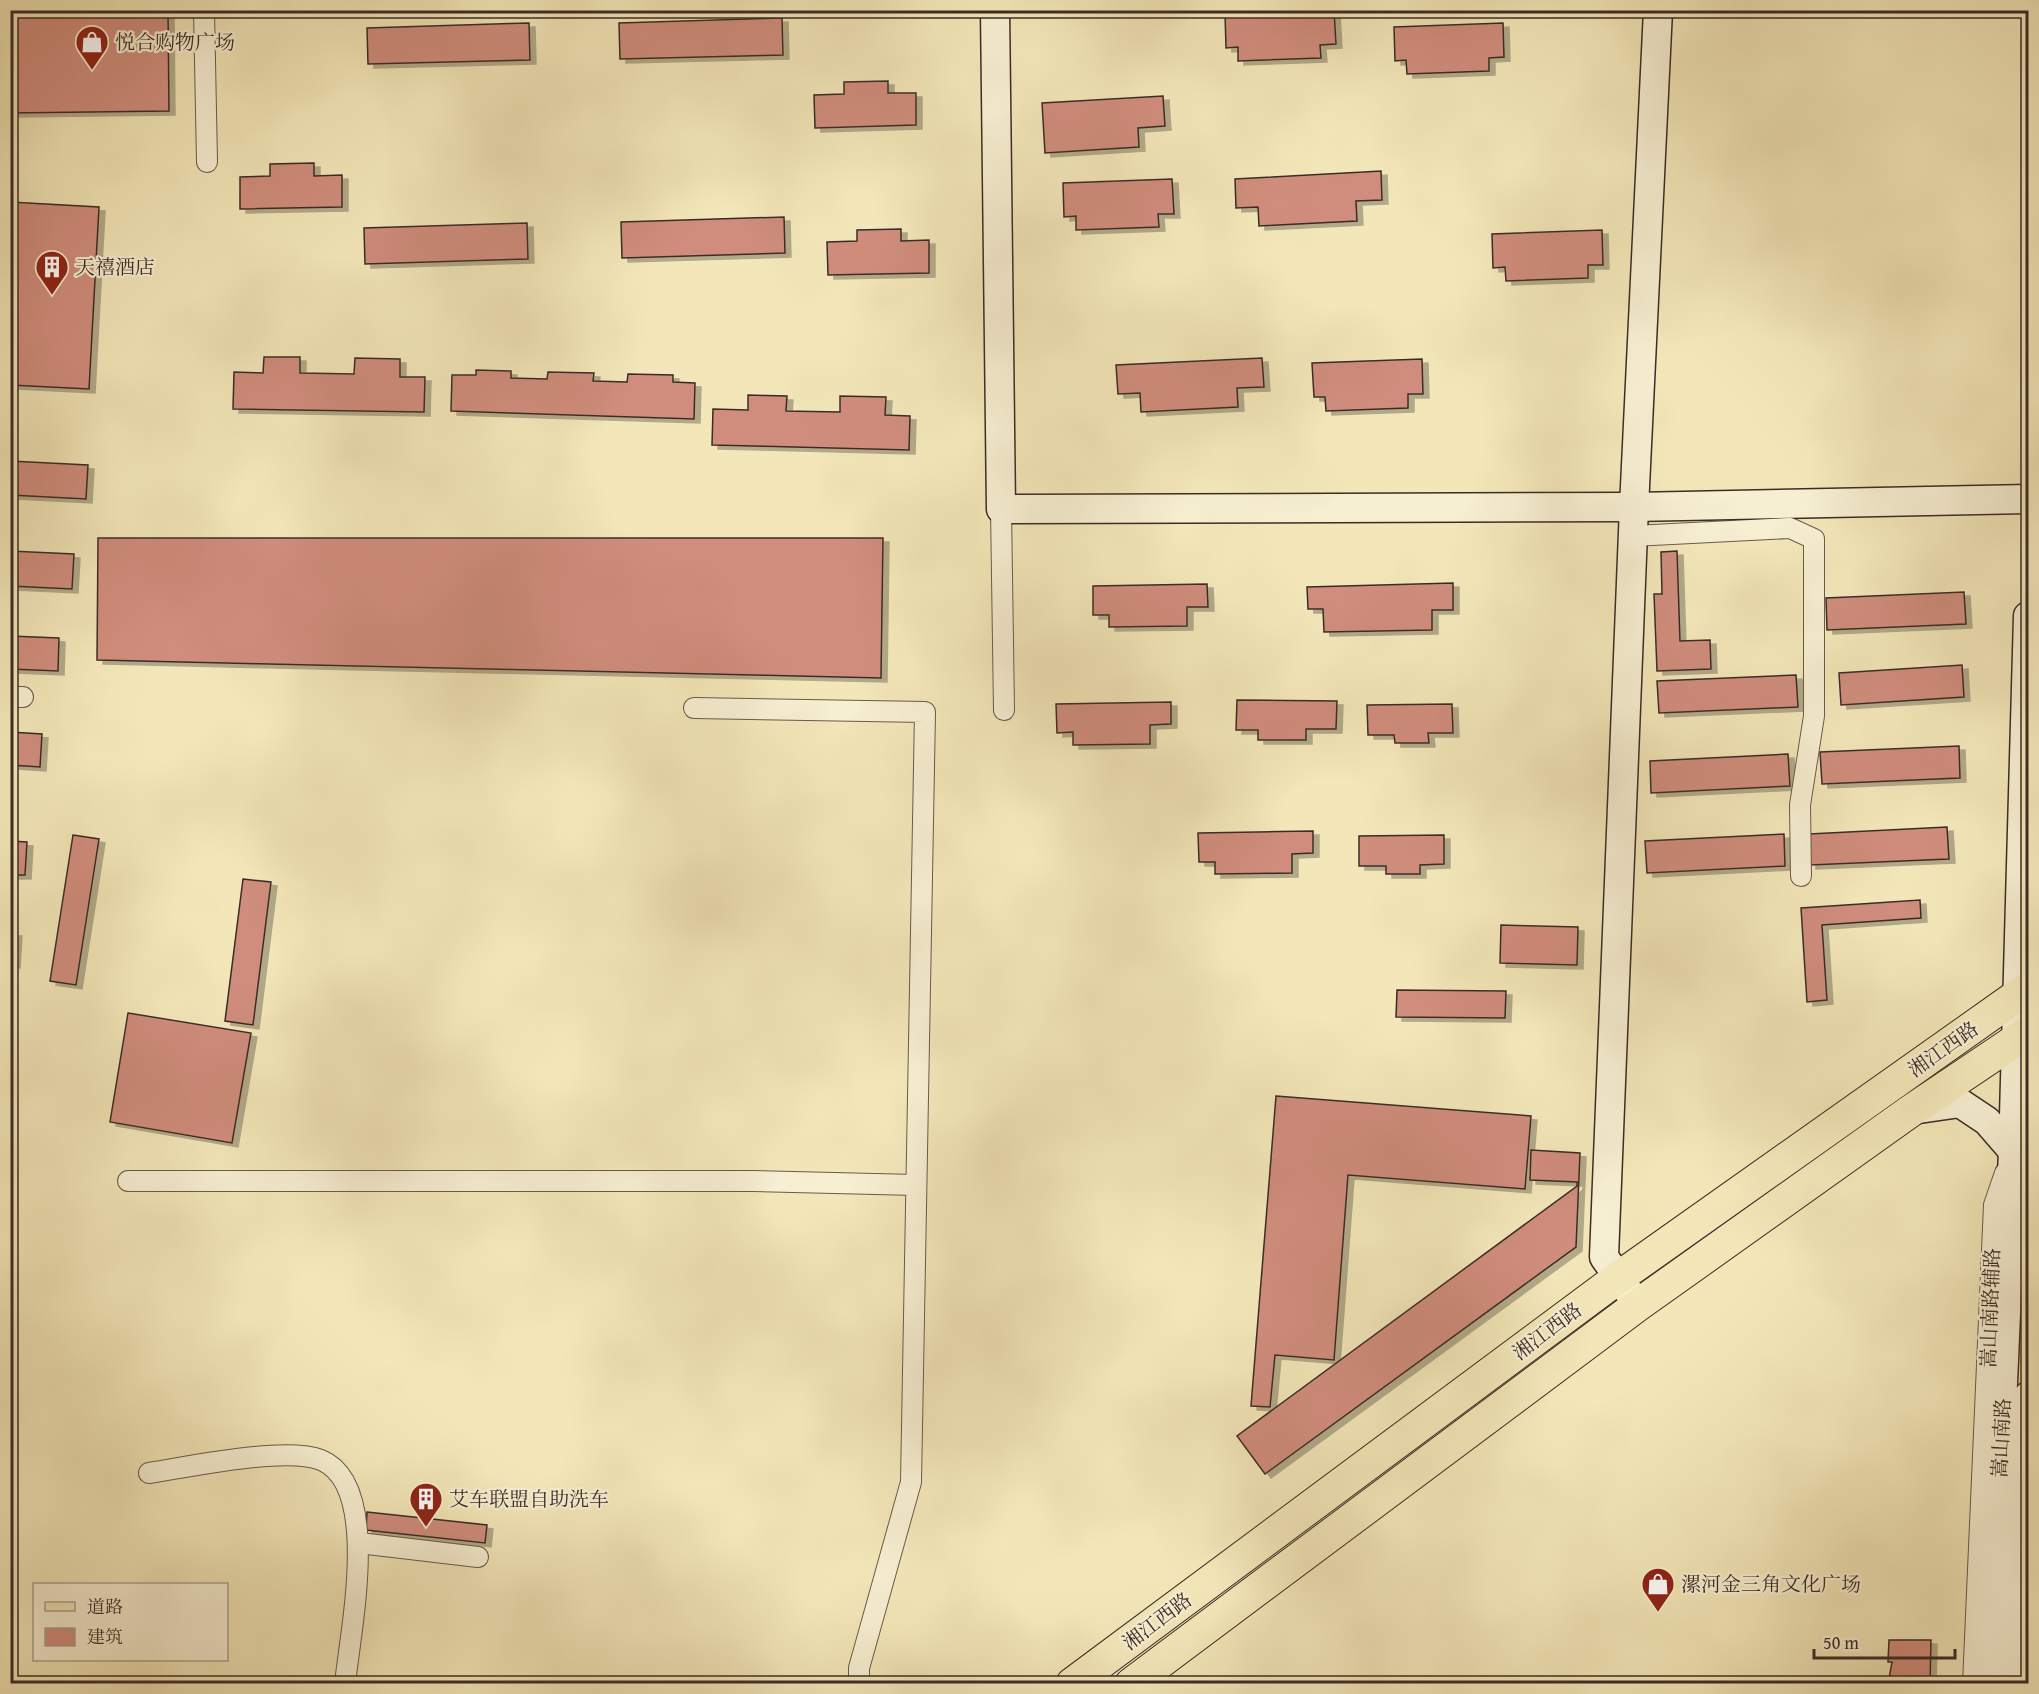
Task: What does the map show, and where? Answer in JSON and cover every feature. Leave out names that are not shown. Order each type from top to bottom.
[{"type":"main road","name":"湘江西路","points":[[1072,1683],[1618,1278],[2024,991]]},
{"type":"main road","name":"湘江西路","points":[[1131,1683],[1638,1305],[1912,1110],[2022,1036]]},
{"type":"street","points":[[204,10],[207,162]]},
{"type":"street","points":[[995,10],[1004,710]]},
{"type":"street","points":[[1638,1305],[1604,1257],[1634,507],[1658,10]]},
{"type":"street","points":[[1001,509],[1634,507],[2028,499]]},
{"type":"street","points":[[1633,536],[1790,528],[1814,539],[1814,716],[1800,805],[1801,876]]},
{"type":"street","name":"嵩山南路","points":[[2015,1683],[2011,1408],[2013,1151],[2024,991],[2028,616]]},
{"type":"street","points":[[694,708],[925,712],[911,1482],[859,1668],[859,1683]]},
{"type":"street","points":[[1912,1110],[1959,1103],[1987,1121],[2013,1151]]},
{"type":"street","points":[[128,1181],[754,1181],[916,1185]]},
{"type":"street","name":"嵩山南路","points":[[2011,1408],[2028,1396]]},
{"type":"street","points":[[1973,1683],[2011,1408]]},
{"type":"street","name":"嵩山南路","points":[[1990,1683],[2011,1408]]},
{"type":"street","points":[[149,1473],[246,1458],[295,1456],[319,1459],[333,1467],[343,1477],[354,1504],[359,1543],[345,1683]]},
{"type":"street","points":[[359,1543],[478,1557]]},
{"type":"building","name":"悦合购物广场","points":[[10,10],[168,10],[169,111],[10,113]]},
{"type":"building","points":[[234,10],[334,10],[234,13]]},
{"type":"building","points":[[1334,10],[1336,44],[1320,45],[1321,58],[1238,61],[1238,47],[1226,48],[1225,14]]},
{"type":"building","points":[[782,18],[783,55],[620,59],[619,23]]},
{"type":"building","points":[[529,23],[530,60],[368,64],[367,28]]},
{"type":"building","points":[[1503,23],[1504,57],[1489,58],[1489,71],[1407,74],[1406,60],[1395,61],[1394,27]]},
{"type":"building","points":[[888,81],[888,93],[916,93],[916,125],[815,128],[814,95],[844,94],[844,82]]},
{"type":"building","points":[[1163,96],[1165,126],[1138,128],[1139,147],[1045,153],[1042,103]]},
{"type":"building","points":[[314,163],[314,176],[342,175],[342,207],[240,209],[240,177],[270,176],[270,164]]},
{"type":"building","points":[[1381,171],[1382,200],[1356,201],[1357,221],[1259,226],[1258,207],[1236,208],[1235,179]]},
{"type":"building","points":[[1172,179],[1174,214],[1158,214],[1159,227],[1076,230],[1076,216],[1064,217],[1063,183]]},
{"type":"building","name":"天禧酒店","points":[[10,202],[99,207],[89,389],[10,385]]},
{"type":"building","points":[[784,217],[785,253],[622,258],[621,222]]},
{"type":"building","points":[[527,223],[528,259],[365,264],[364,228]]},
{"type":"building","points":[[901,229],[901,241],[929,240],[929,273],[828,275],[827,242],[857,241],[857,230]]},
{"type":"building","points":[[1602,230],[1603,265],[1588,265],[1588,278],[1506,281],[1505,267],[1493,268],[1492,234]]},
{"type":"building","points":[[264,357],[300,357],[300,373],[354,374],[355,358],[400,359],[400,377],[425,377],[424,412],[233,409],[234,372],[263,373]]},
{"type":"building","points":[[1262,358],[1264,387],[1237,388],[1238,407],[1141,412],[1140,393],[1118,394],[1116,365]]},
{"type":"building","points":[[1422,359],[1423,394],[1408,394],[1408,408],[1326,411],[1325,397],[1314,397],[1312,363]]},
{"type":"building","points":[[476,370],[511,371],[511,378],[547,379],[548,372],[594,373],[593,381],[627,382],[628,374],[673,375],[673,382],[695,383],[694,419],[451,411],[452,375],[476,375]]},
{"type":"building","points":[[748,395],[787,396],[786,411],[840,412],[840,396],[886,397],[885,415],[910,416],[909,450],[712,445],[713,409],[748,410]]},
{"type":"building","points":[[10,461],[88,465],[86,499],[10,495]]},
{"type":"building","points":[[98,538],[883,538],[881,678],[97,660]]},
{"type":"building","points":[[10,551],[74,554],[72,589],[10,586]]},
{"type":"building","points":[[1677,551],[1680,641],[1710,640],[1711,669],[1657,671],[1654,594],[1662,594],[1661,552]]},
{"type":"building","points":[[1453,583],[1453,610],[1432,610],[1432,630],[1324,632],[1323,609],[1308,609],[1307,587]]},
{"type":"building","points":[[1207,584],[1208,607],[1187,607],[1187,626],[1109,627],[1109,615],[1093,615],[1093,586]]},
{"type":"building","points":[[1964,592],[1966,624],[1827,630],[1826,598]]},
{"type":"building","points":[[10,636],[59,638],[58,671],[10,669]]},
{"type":"building","points":[[1962,665],[1964,697],[1841,705],[1839,673]]},
{"type":"building","points":[[1796,675],[1798,707],[1659,713],[1657,681]]},
{"type":"building","points":[[1237,700],[1337,701],[1336,729],[1306,729],[1306,740],[1258,740],[1258,730],[1236,730]]},
{"type":"building","points":[[1171,702],[1171,724],[1150,725],[1150,744],[1073,745],[1073,732],[1057,733],[1056,704]]},
{"type":"building","points":[[1452,704],[1453,733],[1428,733],[1429,743],[1395,743],[1394,735],[1368,735],[1367,705]]},
{"type":"building","points":[[10,732],[42,734],[40,767],[10,765]]},
{"type":"building","points":[[1959,746],[1960,778],[1822,784],[1820,752]]},
{"type":"building","points":[[1788,754],[1790,786],[1651,793],[1650,761]]},
{"type":"building","points":[[1947,827],[1949,859],[1810,865],[1809,834]]},
{"type":"building","points":[[1313,831],[1313,853],[1292,854],[1292,873],[1215,874],[1215,862],[1199,862],[1198,833]]},
{"type":"building","points":[[1784,834],[1785,866],[1647,873],[1645,841]]},
{"type":"building","points":[[73,835],[99,839],[76,985],[50,981]]},
{"type":"building","points":[[1444,835],[1444,864],[1420,865],[1420,874],[1386,874],[1386,866],[1359,866],[1359,836]]},
{"type":"building","points":[[10,841],[27,842],[25,875],[10,875]]},
{"type":"building","points":[[243,879],[271,882],[253,1025],[225,1021]]},
{"type":"building","points":[[1920,900],[1921,918],[1822,925],[1827,1000],[1807,1002],[1801,908]]},
{"type":"building","points":[[1501,925],[1578,927],[1577,965],[1500,963]]},
{"type":"building","points":[[10,932],[16,932],[14,964],[10,964]]},
{"type":"building","points":[[1397,990],[1506,991],[1505,1018],[1396,1017]]},
{"type":"building","points":[[128,1013],[251,1033],[232,1143],[110,1122]]},
{"type":"building","points":[[1276,1096],[1531,1116],[1525,1189],[1348,1175],[1334,1360],[1275,1355],[1270,1407],[1251,1406]]},
{"type":"building","points":[[1531,1150],[1580,1153],[1576,1247],[1265,1474],[1237,1436],[1577,1186],[1577,1182],[1530,1180]]},
{"type":"building","name":"艾车联盟自助洗车","points":[[367,1512],[487,1525],[485,1543],[366,1530]]},
{"type":"building","points":[[1889,1640],[1931,1640],[1930,1684],[1888,1684],[1892,1662],[1888,1662]]},
{"type":"place","name":"悦合购物广场","points":[[92,71]]},
{"type":"place","name":"天禧酒店","points":[[52,296]]},
{"type":"place","name":"艾车联盟自助洗车","points":[[426,1528]]},
{"type":"place","name":"漯河金三角文化广场","points":[[1658,1613]]}]
